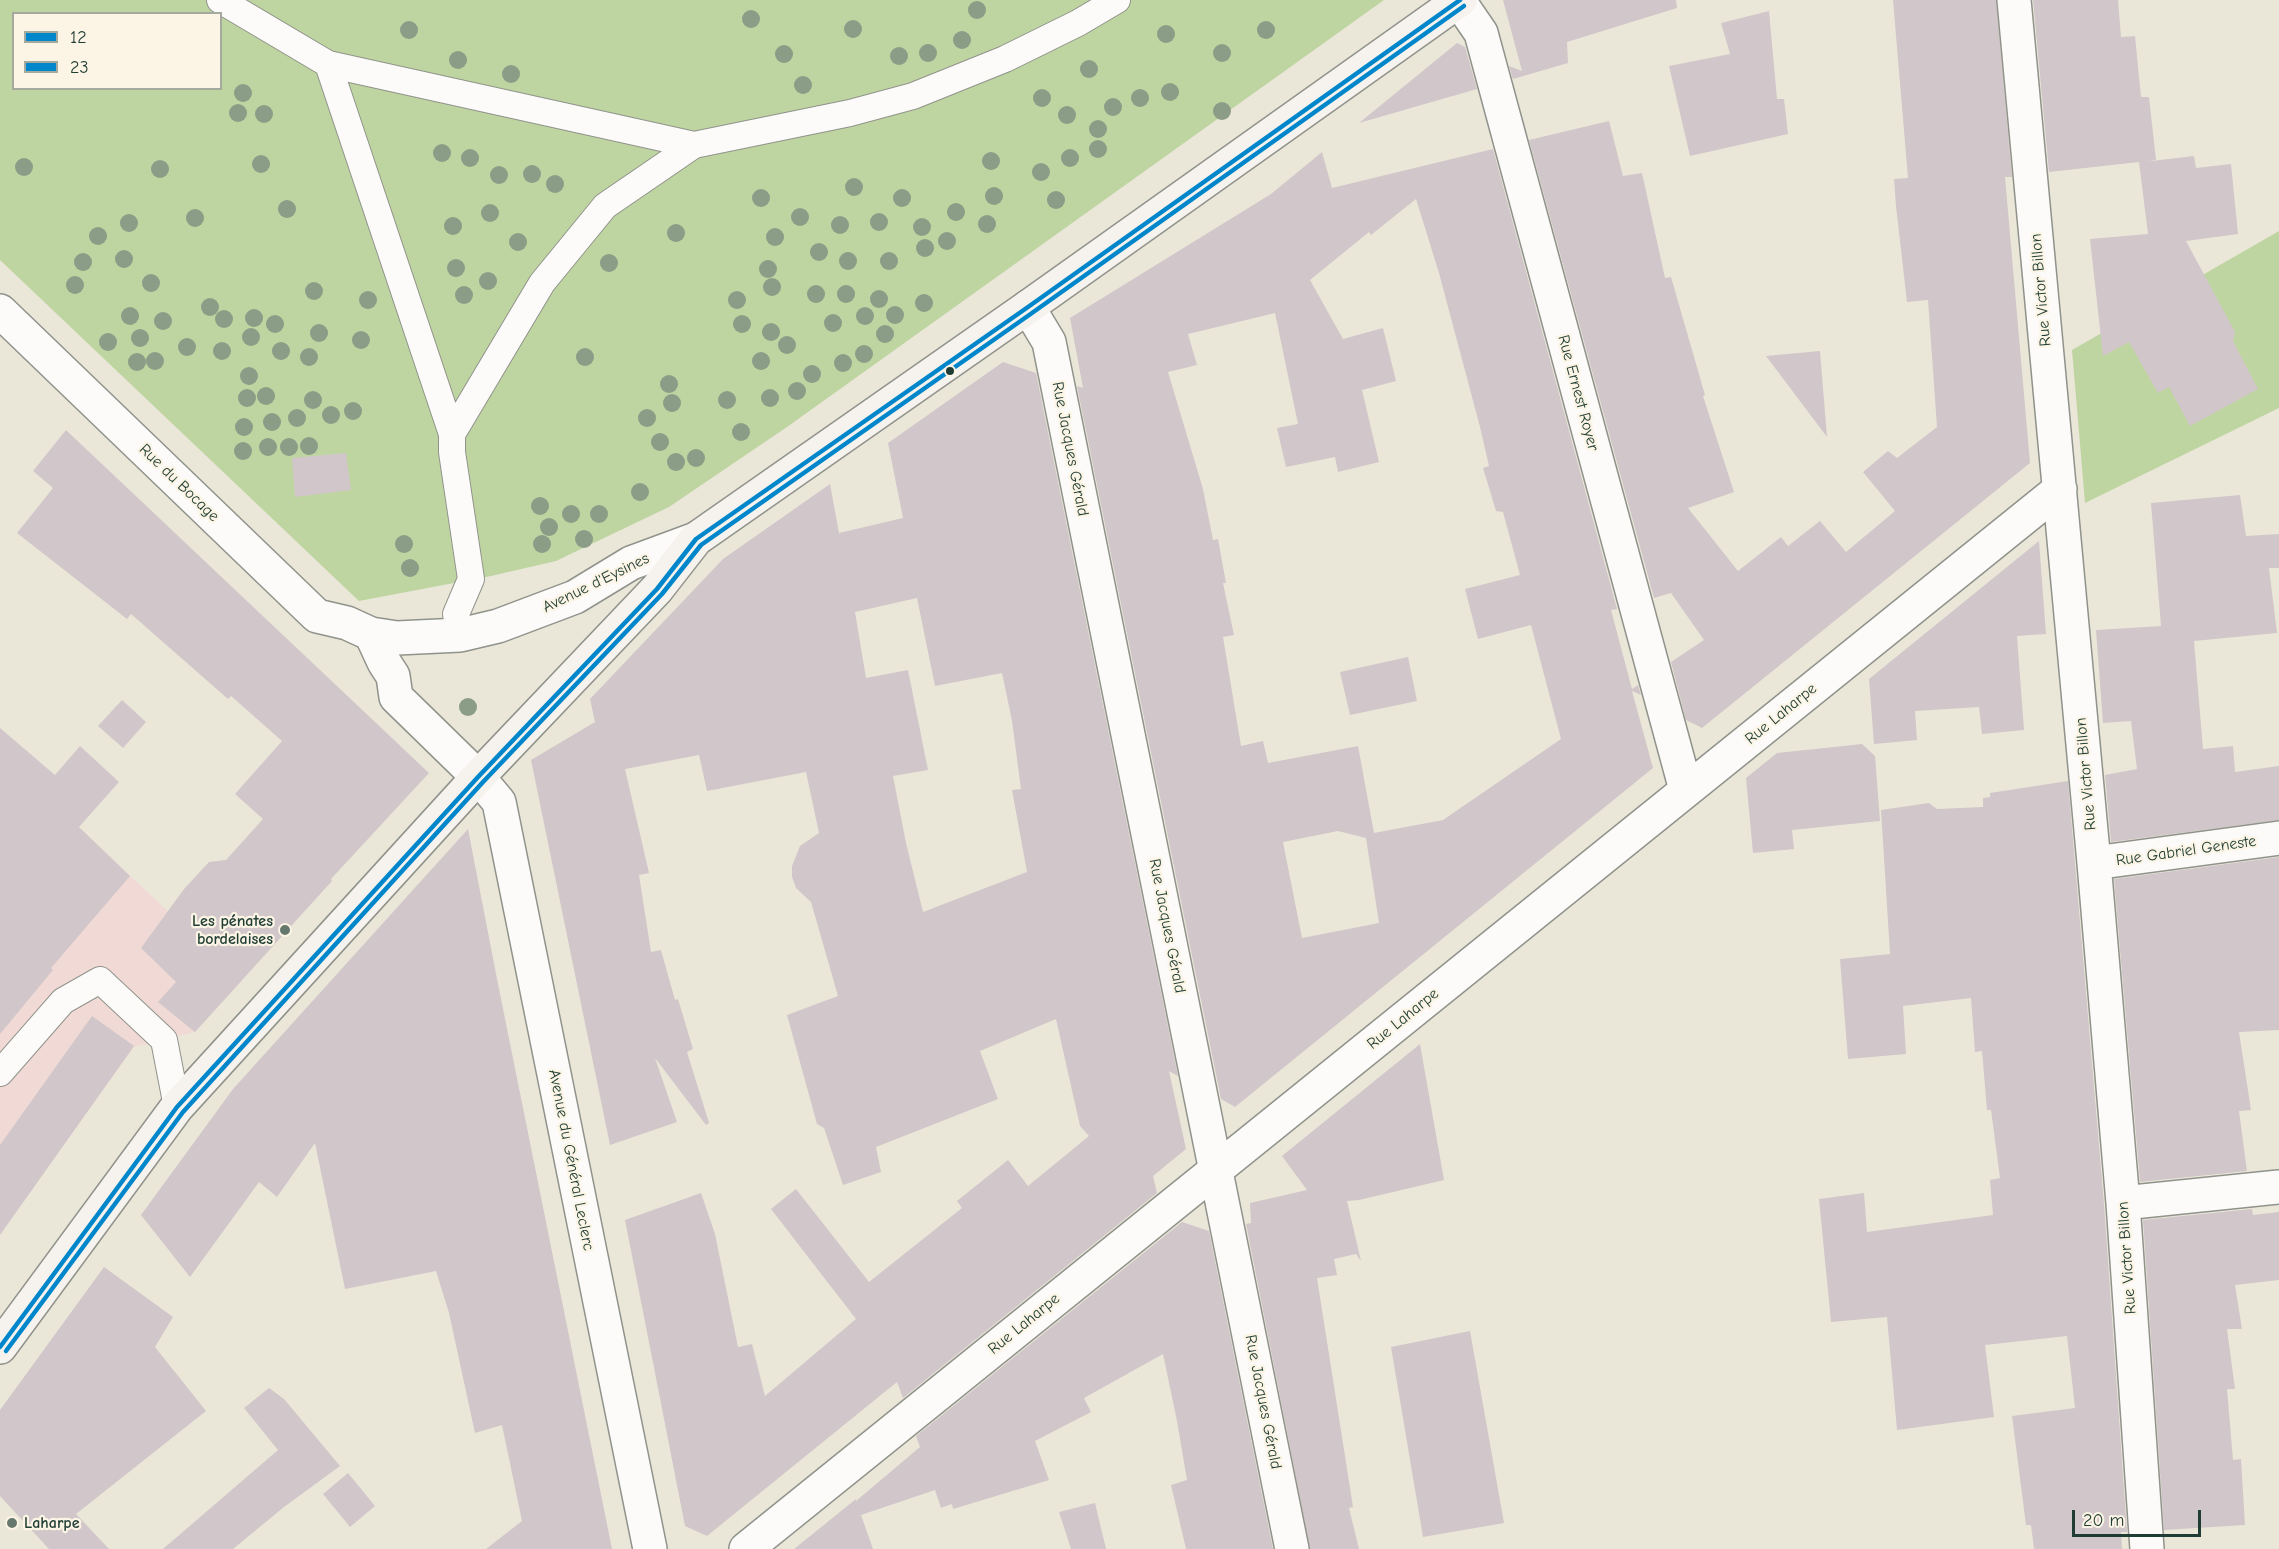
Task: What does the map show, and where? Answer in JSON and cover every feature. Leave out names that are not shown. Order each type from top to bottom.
[{"type":"street","name":"Avenue d'Eysines","points":[[460,634],[498,626],[575,597],[631,563],[696,539],[1028,307],[1459,0]]},
{"type":"street","name":"Rue Ernest Royer","points":[[1459,0],[1481,33],[1686,790]]},
{"type":"street","name":"Rue Victor Billon","points":[[2014,0],[2094,863],[2123,1203],[2147,1549]]},
{"type":"street","name":"Rue Jacques Gérald","points":[[1028,307],[1049,342],[1292,1549]]},
{"type":"street","name":"Rue du Bocage","points":[[0,311],[317,616],[347,623],[371,634],[398,638],[460,634]]},
{"type":"street","name":"Rue Laharpe","points":[[746,1549],[2060,489]]},
{"type":"street","name":"Avenue d'Eysines","points":[[0,1347],[177,1107],[478,777],[657,589],[696,539]]},
{"type":"street","points":[[371,634],[393,676],[396,697],[478,777]]},
{"type":"street","name":"Avenue du Général Leclerc","points":[[478,777],[499,802],[650,1549]]},
{"type":"street","name":"Rue Gabriel Geneste","points":[[2094,863],[2279,838]]},
{"type":"street","points":[[2123,1203],[2279,1187]]},
{"type":"lane","points":[[220,0],[328,64],[694,145]]},
{"type":"lane","points":[[453,434],[542,283],[605,206],[694,145],[850,114],[913,96],[1005,59],[1078,23],[1117,0]]},
{"type":"lane","points":[[328,64],[453,434],[452,452],[471,579],[456,614],[460,634]]},
{"type":"lane","points":[[0,1073],[63,1002],[100,980],[164,1040],[177,1107]]},
{"type":"shaded area","points":[[0,753],[242,981],[195,1032],[134,1047],[0,1234]]},
{"type":"green space","points":[[0,0],[1384,0],[787,427],[669,507],[556,561],[359,601],[0,260]]},
{"type":"green space","points":[[2279,231],[2279,408],[2085,503],[2072,350]]},
{"type":"building","points":[[1503,0],[1676,0],[1677,8],[1567,42],[1568,63],[1513,79],[1509,66],[1522,71]]},
{"type":"building","points":[[1893,0],[1996,0],[2012,177],[2005,177],[2030,463],[1702,728],[1686,720],[1671,662],[1704,640],[1671,593],[1654,598],[1529,140],[1609,121],[1623,176],[1642,173],[1665,278],[1671,277],[1705,395],[1703,396],[1734,492],[1688,508],[1738,571],[1781,537],[1788,546],[1820,521],[1846,552],[1895,511],[1863,472],[1888,451],[1897,458],[1937,427],[1928,300],[1907,302],[1896,206],[1894,179],[1908,178]]},
{"type":"building","points":[[2033,0],[2118,0],[2121,37],[2135,36],[2141,97],[2149,97],[2156,160],[2143,162],[2194,156],[2196,168],[2231,164],[2238,234],[2186,241],[2235,332],[2233,341],[2258,389],[2190,426],[2169,387],[2158,393],[2129,342],[2103,356],[2090,239],[2148,234],[2139,162],[2049,172]]},
{"type":"building","points":[[1769,11],[1777,99],[1784,99],[1788,134],[1690,156],[1669,66],[1730,54],[1721,23]]},
{"type":"building","points":[[1457,43],[1465,47],[1477,89],[1359,123]]},
{"type":"building","points":[[1493,149],[1617,609],[1611,610],[1632,689],[1638,685],[1641,695],[1632,691],[1653,768],[1235,1107],[1221,1099],[1077,386],[1083,388],[1070,318],[1271,194],[1322,152],[1332,188]],"holes":[[[1416,199],[1439,273],[1480,427],[1489,466],[1483,468],[1496,511],[1503,512],[1520,575],[1465,589],[1478,639],[1531,625],[1561,739],[1443,820],[1374,833],[1358,746],[1268,763],[1263,741],[1241,746],[1223,637],[1234,635],[1223,583],[1226,583],[1218,539],[1213,540],[1203,489],[1168,372],[1197,365],[1188,334],[1275,313],[1298,424],[1277,428],[1286,467],[1335,457],[1338,472],[1379,462],[1362,390],[1396,381],[1383,328],[1343,339],[1310,280],[1369,232],[1371,235]],[[1338,831],[1366,838],[1379,923],[1302,938],[1283,842]]]},
{"type":"building","points":[[1820,351],[1827,437],[1766,356]]},
{"type":"building","points":[[1003,362],[1036,373],[1178,1076],[1169,1071],[1186,1149],[1153,1176],[1157,1193],[903,1398],[897,1382],[707,1536],[685,1526],[625,1220],[701,1193],[715,1234],[738,1347],[752,1344],[765,1396],[856,1319],[771,1209],[796,1189],[869,1282],[962,1208],[957,1201],[1008,1160],[1028,1186],[1089,1136],[1080,1126],[1056,1019],[980,1051],[998,1099],[876,1147],[881,1172],[843,1185],[824,1128],[817,1124],[787,1015],[838,996],[811,902],[796,888],[792,877],[792,866],[800,846],[819,833],[806,772],[707,791],[699,755],[625,769],[649,873],[639,875],[651,952],[661,950],[675,1000],[678,999],[693,1049],[687,1052],[709,1123],[706,1125],[655,1058],[677,1122],[610,1145],[531,760],[595,722],[590,699],[723,559],[830,484],[839,533],[903,518],[888,443]],"holes":[[[917,598],[935,686],[1002,673],[1012,721],[1021,789],[1012,790],[1027,872],[923,912],[893,776],[928,770],[908,670],[866,678],[855,612]]]},
{"type":"building","points":[[66,430],[429,773],[195,1032],[158,1002],[176,982],[141,948],[184,889],[209,862],[226,860],[263,819],[235,794],[282,741],[231,696],[228,699],[131,614],[127,619],[17,533],[53,488],[33,471]]},
{"type":"building","points":[[346,453],[351,490],[295,497],[292,458]]},
{"type":"building","points":[[2240,495],[2246,536],[2279,534],[2279,568],[2269,568],[2277,633],[2194,641],[2203,749],[2233,746],[2235,772],[2279,766],[2279,820],[2111,842],[2105,775],[2137,769],[2131,721],[2103,723],[2096,630],[2161,626],[2151,503]]},
{"type":"building","points":[[2039,541],[2046,634],[2017,636],[2024,730],[1982,734],[1979,707],[1915,711],[1917,740],[1874,744],[1869,679]]},
{"type":"building","points":[[1408,657],[1417,701],[1350,715],[1340,672]]},
{"type":"building","points":[[122,700],[146,722],[123,748],[98,726]]},
{"type":"building","points":[[0,728],[55,775],[80,746],[119,782],[79,827],[130,876],[51,968],[53,970],[0,1034]]},
{"type":"building","points":[[1862,744],[1875,756],[1880,821],[1792,830],[1794,849],[1753,853],[1746,778],[1777,753]]},
{"type":"building","points":[[2068,781],[2104,1204],[2127,1532],[2121,1532],[2122,1549],[2034,1549],[2031,1525],[2026,1525],[2012,1416],[2075,1408],[2067,1336],[1985,1345],[1994,1417],[1897,1430],[1887,1317],[1831,1322],[1819,1199],[1864,1193],[1867,1232],[1993,1215],[1990,1180],[2000,1178],[1991,1110],[1987,1110],[1982,1051],[1975,1052],[1971,998],[1903,1006],[1906,1054],[1848,1059],[1840,959],[1890,954],[1881,810],[1929,803],[1937,809],[1983,807],[1983,798],[1990,797],[1990,793]]},
{"type":"building","points":[[468,829],[612,1549],[486,1549],[522,1521],[502,1425],[475,1433],[449,1313],[436,1271],[345,1289],[315,1143],[277,1197],[259,1182],[190,1277],[141,1215],[233,1089]]},
{"type":"building","points":[[2279,857],[2279,1030],[2239,1032],[2251,1110],[2239,1111],[2247,1171],[2140,1182],[2114,879]]},
{"type":"building","points":[[92,1016],[134,1046],[0,1235],[0,1145]]},
{"type":"building","points":[[1420,1044],[1444,1180],[1347,1201],[1361,1261],[1356,1254],[1334,1259],[1337,1275],[1317,1278],[1353,1507],[1349,1508],[1359,1549],[1310,1549],[1246,1224],[1251,1223],[1250,1203],[1307,1190],[1282,1156]]},
{"type":"building","points":[[2252,1209],[2253,1215],[2279,1212],[2279,1280],[2235,1285],[2242,1329],[2227,1329],[2235,1389],[2227,1389],[2233,1460],[2241,1459],[2245,1525],[2164,1530],[2143,1220]]},
{"type":"building","points":[[1182,1222],[1209,1231],[1273,1549],[1186,1549],[1171,1485],[1187,1480],[1163,1354],[1084,1398],[1091,1412],[1035,1441],[1049,1480],[953,1509],[952,1504],[941,1508],[935,1490],[861,1515],[873,1549],[794,1549],[920,1447],[916,1436]]},
{"type":"building","points":[[104,1267],[173,1317],[155,1347],[206,1411],[76,1514],[109,1549],[49,1549],[0,1496],[0,1410]]},
{"type":"building","points":[[1470,1331],[1504,1523],[1423,1537],[1391,1347]]},
{"type":"building","points":[[269,1388],[284,1399],[340,1466],[284,1507],[233,1549],[163,1549],[278,1450],[244,1408]]},
{"type":"building","points":[[348,1473],[375,1506],[350,1527],[323,1494]]},
{"type":"building","points":[[1095,1503],[1106,1549],[1071,1549],[1059,1512]]},
{"type":"transit line","name":"12","points":[[0,1347],[177,1107],[478,777],[657,589],[696,539],[1028,307],[1460,0]]},
{"type":"transit line","name":"23","points":[[6,1351],[183,1112],[483,782],[662,594],[701,545],[1464,6]]},
{"type":"place","name":"Les pénates bordelaises","points":[[285,930]]},
{"type":"place","name":"Laharpe","points":[[12,1523]]}]
